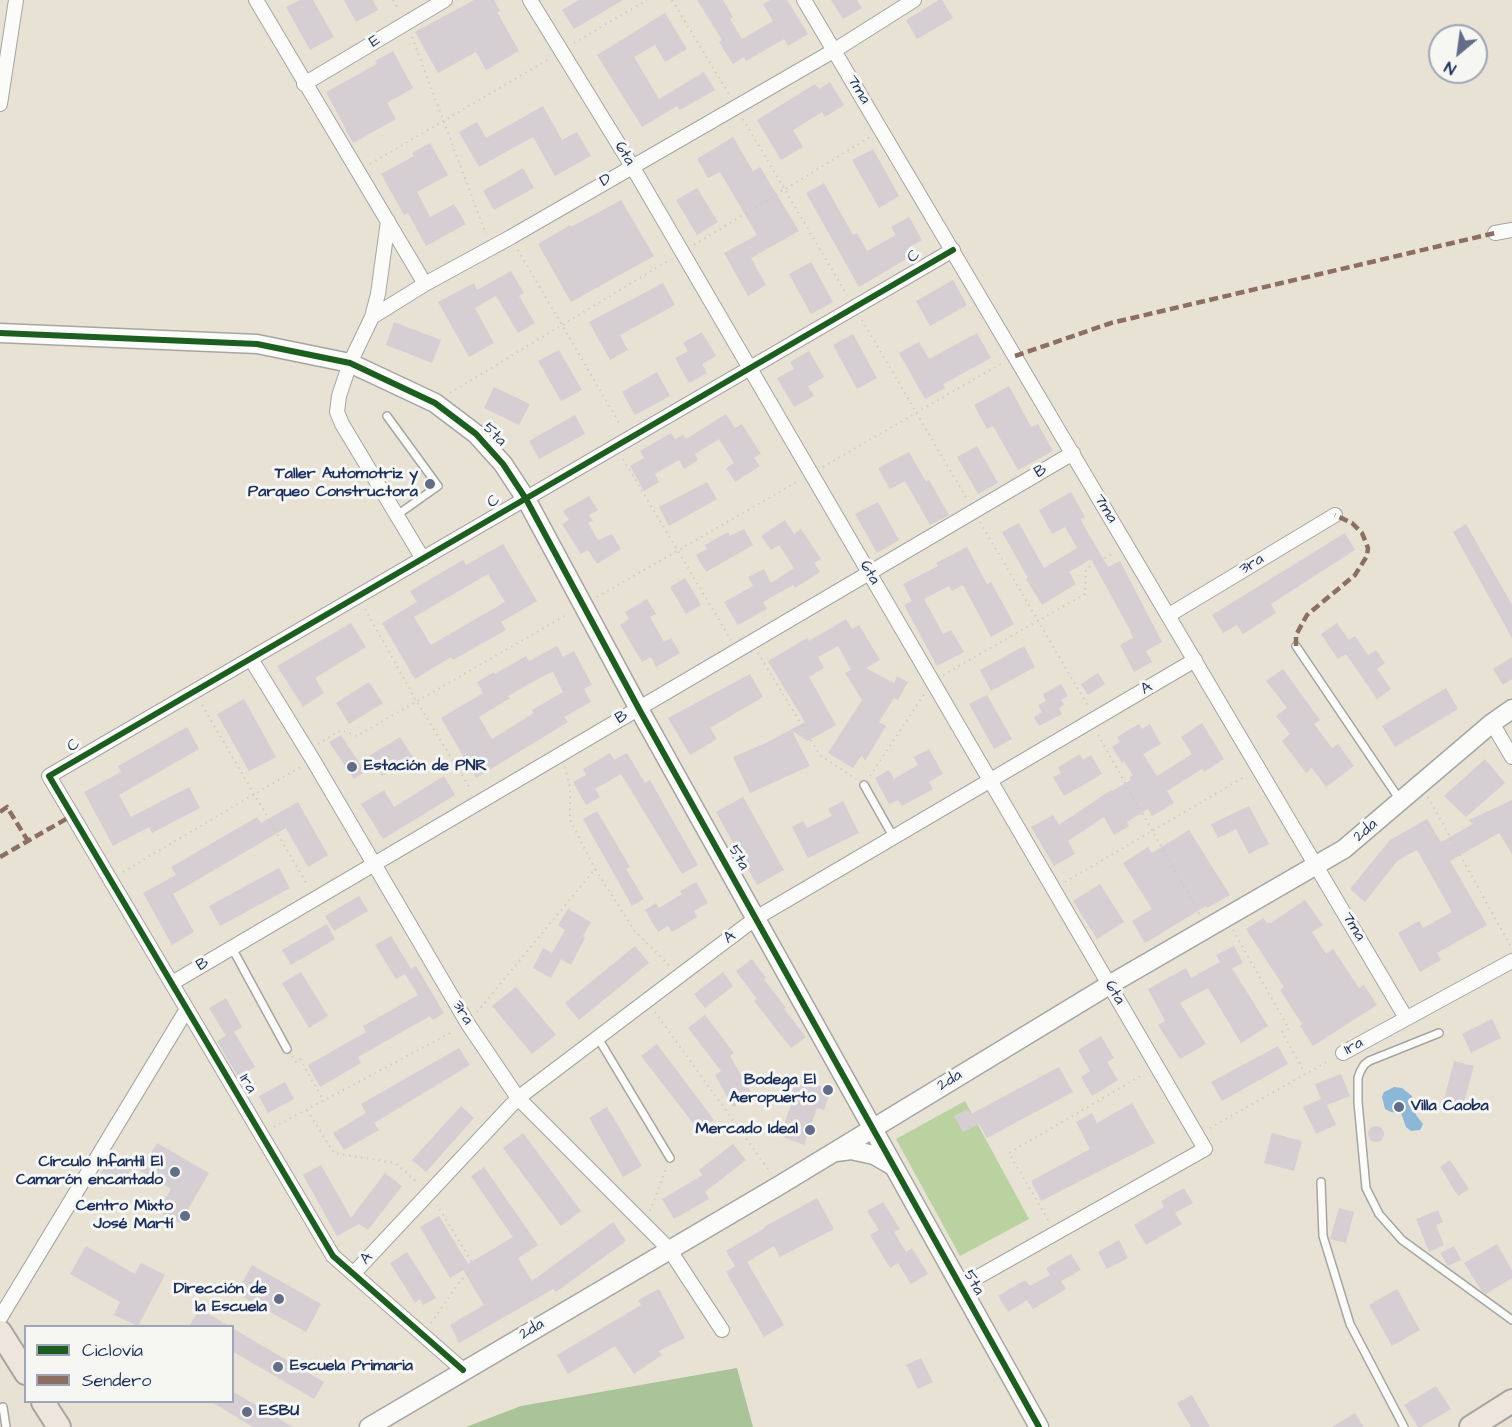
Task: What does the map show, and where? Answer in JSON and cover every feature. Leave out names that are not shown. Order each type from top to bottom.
[{"type":"main road","points":[[0,1332],[24,1370]]},
{"type":"main road","points":[[1471,1427],[1512,1401]]},
{"type":"main road","points":[[45,1403],[59,1427]]},
{"type":"street","points":[[0,104],[16,0]]},
{"type":"street","points":[[256,0],[425,284]]},
{"type":"street","name":"E","points":[[304,84],[445,0]]},
{"type":"street","name":"6ta","points":[[530,0],[632,166],[1205,1149],[1055,1233]]},
{"type":"street","name":"7ma","points":[[804,0],[1406,1018]]},
{"type":"street","name":"D","points":[[372,317],[425,284],[511,237],[835,50],[914,0]]},
{"type":"street","points":[[388,221],[378,294],[372,317],[350,363],[339,396],[337,411],[342,424],[423,559]]},
{"type":"street","points":[[1495,233],[1512,230]]},
{"type":"street","name":"C","points":[[50,776],[953,250]]},
{"type":"street","name":"5ta","points":[[0,333],[257,344],[350,363],[435,403],[476,434],[503,464],[526,499],[639,709],[1040,1427]]},
{"type":"street","name":"B","points":[[172,983],[1073,453]]},
{"type":"street","name":"3ra","points":[[1169,615],[1335,515]]},
{"type":"street","name":"3ra","points":[[251,659],[311,755],[468,1024],[518,1098],[669,1249],[722,1330]]},
{"type":"street","name":"A","points":[[353,1274],[518,1098],[756,918],[991,782],[1195,660]]},
{"type":"street","name":"2da","points":[[369,1427],[780,1185],[1109,985],[1344,849],[1492,723],[1512,709]]},
{"type":"street","points":[[1492,723],[1512,757]]},
{"type":"street","name":"1ra","points":[[50,776],[333,1256],[463,1370]]},
{"type":"street","name":"1ra","points":[[1343,1053],[1512,961]]},
{"type":"street","points":[[0,1318],[187,1009]]},
{"type":"street","points":[[834,1152],[851,1150],[874,1155],[893,1166]]},
{"type":"street","points":[[960,1287],[1055,1233]]},
{"type":"lane","points":[[387,416],[438,486],[397,515]]},
{"type":"lane","points":[[1296,646],[1400,800]]},
{"type":"lane","points":[[864,785],[894,838]]},
{"type":"lane","points":[[232,948],[287,1049]]},
{"type":"lane","points":[[1439,1033],[1369,1061],[1360,1072],[1358,1102],[1366,1188],[1379,1214],[1402,1240],[1512,1320]]},
{"type":"lane","points":[[598,1038],[670,1158]]},
{"type":"lane","points":[[1321,1182],[1323,1236],[1350,1323],[1404,1427]]},
{"type":"lane","points":[[3,1407],[6,1427]]},
{"type":"path","points":[[393,0],[407,23],[491,248]]},
{"type":"path","points":[[357,172],[647,0]]},
{"type":"path","points":[[672,0],[1038,621],[1152,831],[1208,928]]},
{"type":"path","points":[[435,403],[882,130]]},
{"type":"path","points":[[511,237],[629,439]]},
{"type":"path","points":[[111,880],[254,795],[311,755],[341,730],[357,736],[1015,356]]},
{"type":"path","points":[[616,447],[737,651]]},
{"type":"path","points":[[752,643],[820,755],[864,785],[932,681],[1085,594],[1086,569],[1127,545]]},
{"type":"path","points":[[358,597],[417,702],[478,803]]},
{"type":"path","points":[[194,692],[316,899]]},
{"type":"path","points":[[562,754],[570,788],[570,820],[595,869],[634,930],[680,976]]},
{"type":"path","points":[[1053,889],[1259,768]]},
{"type":"path","points":[[1420,783],[1512,950]]},
{"type":"path","points":[[261,1134],[468,1024],[595,869]]},
{"type":"path","points":[[1226,917],[1289,1029],[1282,1032],[1305,1073]]},
{"type":"path","points":[[647,1001],[780,1185]]},
{"type":"path","points":[[287,1049],[296,1062],[300,1059],[324,1101]]},
{"type":"path","points":[[1055,1233],[1009,1153],[1157,1066]]},
{"type":"path","points":[[645,1225],[670,1158]]},
{"type":"green space","points":[[965,1101],[1029,1219],[960,1256],[896,1139]]},
{"type":"green space","points":[[737,1368],[753,1427],[466,1427],[521,1406]]},
{"type":"water","name":"Villa Caoba","points":[[1394,1087],[1402,1088],[1412,1096],[1416,1115],[1423,1124],[1420,1130],[1411,1131],[1406,1127],[1401,1113],[1385,1109],[1382,1097],[1384,1092]]},
{"type":"building","points":[[300,0],[313,0],[334,37],[310,50],[286,7]]},
{"type":"building","points":[[344,0],[373,0],[378,10],[356,22]]},
{"type":"building","points":[[474,0],[494,0],[500,11],[497,12],[519,51],[486,70],[476,52],[438,73],[415,32]]},
{"type":"building","points":[[579,0],[623,0],[574,29],[562,10]]},
{"type":"building","points":[[697,0],[723,0],[733,17],[730,19],[742,39],[773,21],[763,4],[770,0],[787,0],[808,34],[788,46],[784,39],[746,61],[744,57],[733,64],[719,42],[722,40]]},
{"type":"building","points":[[831,0],[857,0],[862,8],[843,19]]},
{"type":"building","points":[[942,0],[953,18],[917,39],[906,20]]},
{"type":"building","points":[[665,13],[687,49],[665,62],[655,45],[634,57],[659,99],[704,72],[715,90],[680,110],[677,106],[642,127],[597,55]]},
{"type":"building","points":[[393,51],[413,88],[387,103],[396,119],[353,143],[326,92],[377,64],[375,61]]},
{"type":"building","points":[[830,82],[844,105],[825,117],[822,112],[793,130],[803,147],[781,160],[757,120],[815,84],[819,89]]},
{"type":"building","points":[[543,106],[562,140],[577,132],[591,156],[555,176],[533,137],[479,167],[459,132],[477,122],[486,138]]},
{"type":"building","points":[[733,137],[753,171],[760,167],[799,231],[751,258],[766,285],[748,296],[724,253],[757,235],[720,172],[708,178],[697,159]]},
{"type":"building","points":[[430,143],[448,175],[417,192],[430,217],[454,204],[466,224],[426,246],[408,213],[404,215],[381,174],[414,156],[412,153]]},
{"type":"building","points":[[873,149],[899,196],[879,208],[852,160]]},
{"type":"building","points":[[523,168],[534,188],[494,210],[483,191]]},
{"type":"building","points":[[824,183],[853,235],[857,233],[867,251],[896,235],[891,227],[909,217],[922,240],[909,247],[913,255],[859,287],[806,193]]},
{"type":"building","points":[[697,188],[718,222],[697,235],[676,200]]},
{"type":"building","points":[[621,200],[654,256],[571,302],[538,244]]},
{"type":"building","points":[[811,262],[833,302],[811,314],[789,274]]},
{"type":"building","points":[[511,271],[524,293],[519,296],[535,323],[518,333],[496,296],[475,308],[494,343],[469,357],[438,302],[474,283],[477,290]]},
{"type":"building","points":[[953,280],[967,305],[930,326],[916,301]]},
{"type":"building","points":[[663,283],[675,305],[620,335],[628,350],[610,360],[589,322]]},
{"type":"building","points":[[394,322],[441,340],[432,363],[386,345]]},
{"type":"building","points":[[702,332],[716,356],[702,364],[707,373],[689,383],[675,358],[688,351],[683,343]]},
{"type":"building","points":[[977,333],[991,358],[943,384],[945,388],[925,399],[899,353],[919,342],[929,359]]},
{"type":"building","points":[[853,334],[877,378],[857,389],[833,345]]},
{"type":"building","points":[[559,350],[582,390],[561,401],[538,361]]},
{"type":"building","points":[[809,351],[824,377],[808,386],[814,396],[794,407],[777,378],[794,369],[790,362]]},
{"type":"building","points":[[657,372],[670,396],[635,415],[622,392]]},
{"type":"building","points":[[1009,386],[1031,427],[1038,424],[1053,451],[1018,470],[993,426],[987,429],[974,405]]},
{"type":"building","points":[[494,387],[530,404],[519,425],[484,408]]},
{"type":"building","points":[[726,414],[735,428],[742,424],[761,454],[754,458],[760,466],[735,482],[726,468],[734,463],[719,439],[695,454],[698,460],[684,469],[679,460],[655,474],[659,482],[644,491],[630,466],[644,458],[640,451],[671,433],[675,439],[683,435],[686,439]]},
{"type":"building","points":[[575,415],[585,434],[539,459],[529,441]]},
{"type":"building","points":[[977,446],[998,483],[978,494],[957,457]]},
{"type":"building","points":[[909,452],[926,482],[929,480],[949,515],[930,525],[905,481],[890,489],[878,468]]},
{"type":"building","points":[[707,482],[717,499],[669,526],[659,507]]},
{"type":"building","points":[[1071,492],[1085,517],[1080,519],[1108,567],[1120,561],[1162,642],[1146,651],[1152,662],[1134,672],[1120,645],[1133,638],[1130,630],[1091,559],[1069,572],[1076,584],[1042,605],[1002,532],[1019,523],[1044,568],[1077,548],[1065,527],[1052,534],[1039,510]]},
{"type":"building","points":[[589,496],[598,510],[589,515],[593,521],[588,523],[598,540],[612,534],[621,549],[597,564],[588,550],[581,554],[562,524],[569,520],[563,511]]},
{"type":"building","points":[[878,502],[899,540],[877,553],[855,514]]},
{"type":"building","points":[[785,520],[794,534],[801,529],[821,559],[814,563],[820,572],[795,588],[793,585],[763,602],[767,609],[738,625],[724,602],[753,586],[748,577],[764,569],[771,583],[794,568],[779,545],[771,550],[761,536]]},
{"type":"building","points":[[1466,524],[1512,605],[1512,638],[1453,532]]},
{"type":"building","points":[[744,529],[753,545],[706,572],[696,555],[707,549],[705,545],[728,532],[730,536]]},
{"type":"building","points":[[1345,533],[1355,550],[1271,604],[1276,613],[1243,634],[1237,625],[1223,633],[1212,615]]},
{"type":"building","points":[[503,544],[537,601],[501,622],[506,630],[453,660],[451,657],[415,679],[382,623],[417,602],[410,591],[463,560],[466,565]],"holes":[[[488,574],[505,602],[431,645],[414,617]]]},
{"type":"building","points":[[967,547],[987,584],[991,582],[1014,624],[991,637],[963,585],[952,591],[949,586],[924,599],[943,634],[951,630],[964,652],[937,666],[904,605],[912,601],[903,584],[938,566],[936,563]]},
{"type":"building","points":[[685,578],[701,605],[686,614],[670,587]]},
{"type":"building","points":[[647,599],[656,614],[650,617],[664,642],[671,638],[680,653],[656,667],[651,657],[642,662],[620,625],[629,619],[625,612]]},
{"type":"building","points":[[846,619],[852,629],[859,625],[880,660],[866,668],[894,683],[897,676],[908,682],[898,700],[894,698],[879,722],[886,726],[865,761],[862,755],[853,768],[828,753],[862,700],[845,673],[851,670],[838,646],[818,657],[824,668],[809,677],[836,725],[808,741],[792,731],[810,766],[750,793],[733,757],[766,743],[805,722],[768,661],[807,638],[809,641]]},
{"type":"building","points":[[351,623],[366,647],[315,678],[324,693],[303,707],[277,666]]},
{"type":"building","points":[[1337,623],[1349,640],[1355,636],[1368,655],[1376,650],[1385,663],[1377,669],[1391,689],[1377,699],[1346,654],[1338,659],[1321,634]]},
{"type":"building","points":[[557,646],[563,657],[574,651],[592,685],[584,689],[591,702],[564,717],[568,722],[476,778],[441,718],[483,693],[477,682],[526,656],[529,661]],"holes":[[[553,672],[563,692],[532,710],[534,713],[492,739],[479,717],[510,698],[508,696]]]},
{"type":"building","points":[[1024,646],[1035,667],[991,691],[980,670]]},
{"type":"building","points":[[1512,657],[1512,679],[1503,685],[1493,669]]},
{"type":"building","points":[[1283,669],[1320,720],[1314,724],[1332,748],[1338,744],[1354,766],[1326,787],[1312,768],[1306,773],[1282,741],[1290,734],[1276,716],[1287,708],[1266,681]]},
{"type":"building","points":[[1098,673],[1105,684],[1088,695],[1081,684]]},
{"type":"building","points":[[750,674],[763,697],[710,728],[717,739],[690,755],[668,718]]},
{"type":"building","points":[[369,682],[383,703],[349,724],[336,703]]},
{"type":"building","points":[[1061,684],[1068,696],[1061,700],[1064,705],[1059,708],[1062,714],[1039,726],[1034,717],[1042,712],[1038,705],[1046,701],[1043,694]]},
{"type":"building","points":[[1446,688],[1458,709],[1395,747],[1382,726]]},
{"type":"building","points":[[987,695],[1012,739],[994,749],[969,704]]},
{"type":"building","points":[[244,699],[276,757],[249,771],[217,714]]},
{"type":"building","points":[[1202,723],[1224,759],[1204,772],[1202,769],[1167,791],[1174,803],[1152,816],[1148,809],[1127,822],[1129,826],[1114,835],[1104,817],[1068,841],[1075,854],[1054,866],[1031,827],[1053,815],[1059,825],[1111,790],[1131,780],[1130,777],[1133,775],[1112,747],[1120,742],[1117,737],[1139,724],[1142,729],[1150,724],[1161,744],[1143,754],[1157,776],[1192,754],[1181,737]]},
{"type":"building","points":[[187,727],[199,749],[119,795],[131,817],[189,787],[200,808],[152,833],[149,827],[113,846],[84,792],[121,772],[118,766]]},
{"type":"building","points":[[341,735],[365,772],[354,779],[329,742]]},
{"type":"building","points":[[400,737],[413,757],[382,776],[369,756]]},
{"type":"building","points":[[929,749],[943,774],[929,782],[933,789],[902,806],[898,800],[889,804],[875,778],[889,770],[894,779],[918,765],[914,757]]},
{"type":"building","points":[[610,753],[614,760],[627,753],[645,783],[650,780],[698,865],[682,874],[621,774],[595,789],[600,797],[586,805],[573,782],[586,775],[583,769]]},
{"type":"building","points":[[1080,754],[1083,760],[1091,755],[1102,774],[1064,796],[1053,777],[1061,773],[1058,767]]},
{"type":"building","points":[[1485,759],[1505,783],[1466,817],[1444,796]]},
{"type":"building","points":[[444,776],[455,795],[383,839],[361,804],[384,790],[394,807]]},
{"type":"building","points":[[743,797],[784,870],[757,885],[716,812]]},
{"type":"building","points":[[1512,800],[1512,854],[1499,833],[1450,861],[1487,925],[1437,953],[1441,960],[1420,972],[1398,933],[1419,921],[1423,928],[1452,912],[1417,850],[1398,860],[1365,902],[1350,889],[1390,840],[1427,819],[1441,842],[1473,824],[1469,820]]},
{"type":"building","points":[[843,801],[859,833],[808,858],[792,827],[803,821],[807,828],[832,816],[828,809]]},
{"type":"building","points":[[298,802],[328,855],[308,867],[286,828],[173,894],[194,932],[172,945],[143,893],[176,875],[171,867],[257,817],[261,823]]},
{"type":"building","points":[[1249,806],[1269,844],[1249,854],[1236,829],[1218,838],[1211,824]]},
{"type":"building","points":[[597,811],[630,867],[626,869],[644,899],[632,906],[583,819]]},
{"type":"building","points":[[1189,830],[1230,895],[1207,908],[1206,906],[1145,943],[1132,921],[1152,909],[1123,863],[1148,847],[1152,853]]},
{"type":"building","points":[[279,868],[290,888],[220,926],[209,906]]},
{"type":"building","points":[[696,882],[708,903],[694,911],[697,917],[672,932],[668,926],[658,932],[645,910],[656,903],[659,908],[682,894],[680,891]]},
{"type":"building","points":[[1100,884],[1124,922],[1097,939],[1073,901]]},
{"type":"building","points":[[359,896],[368,911],[334,931],[325,916]]},
{"type":"building","points":[[1305,900],[1323,925],[1312,932],[1326,954],[1333,949],[1359,988],[1364,985],[1377,1005],[1313,1046],[1280,990],[1284,987],[1246,929],[1263,918],[1267,923],[1271,923]]},
{"type":"building","points":[[568,909],[591,922],[571,965],[561,959],[551,978],[533,968],[543,948],[552,953],[565,930],[558,925]]},
{"type":"building","points":[[327,924],[335,939],[291,965],[282,950]]},
{"type":"building","points":[[391,936],[411,969],[416,966],[444,1013],[433,1020],[430,1016],[358,1057],[361,1063],[320,1087],[308,1065],[366,1032],[363,1026],[418,995],[405,974],[396,979],[375,945]]},
{"type":"building","points":[[635,946],[649,963],[579,1020],[565,1003]]},
{"type":"building","points":[[1234,946],[1243,963],[1232,968],[1268,1026],[1241,1043],[1208,988],[1180,1003],[1206,1044],[1180,1059],[1158,1025],[1165,1021],[1148,989],[1186,968],[1191,978],[1220,962],[1216,955]]},
{"type":"building","points":[[752,959],[786,1008],[784,1009],[806,1037],[791,1048],[754,1001],[757,999],[736,971]]},
{"type":"building","points":[[301,972],[328,1016],[309,1028],[282,983]]},
{"type":"building","points":[[723,972],[733,986],[705,1008],[694,994]]},
{"type":"building","points":[[516,987],[556,1035],[532,1054],[492,1006]]},
{"type":"building","points":[[226,998],[242,1027],[234,1032],[255,1067],[238,1077],[217,1041],[226,1036],[209,1008]]},
{"type":"building","points":[[705,1015],[734,1053],[730,1056],[753,1096],[733,1107],[715,1075],[721,1071],[688,1028]]},
{"type":"building","points":[[1492,1019],[1501,1038],[1471,1053],[1462,1034]]},
{"type":"building","points":[[1101,1036],[1114,1058],[1107,1062],[1118,1080],[1092,1096],[1081,1077],[1090,1071],[1078,1050]]},
{"type":"building","points":[[657,1044],[714,1120],[699,1131],[641,1056]]},
{"type":"building","points":[[1278,1046],[1288,1064],[1222,1101],[1211,1082]]},
{"type":"building","points":[[459,1048],[470,1065],[374,1123],[379,1130],[344,1150],[333,1133],[366,1113],[361,1104]]},
{"type":"building","points":[[1454,1061],[1474,1066],[1461,1112],[1442,1107]]},
{"type":"building","points":[[1059,1067],[1073,1092],[987,1138],[979,1124],[963,1132],[954,1116],[968,1109],[971,1114]]},
{"type":"building","points":[[1341,1074],[1350,1096],[1327,1105],[1336,1125],[1316,1134],[1303,1107],[1321,1099],[1315,1084]]},
{"type":"building","points":[[797,1078],[831,1090],[824,1110],[817,1108],[804,1145],[780,1136],[793,1099],[789,1098]]},
{"type":"building","points":[[285,1082],[294,1099],[268,1113],[259,1096]]},
{"type":"building","points":[[1132,1103],[1155,1143],[1041,1201],[1031,1181],[1090,1149],[1076,1122],[1092,1113],[1097,1123]]},
{"type":"building","points":[[461,1106],[474,1118],[426,1172],[412,1160]]},
{"type":"building","points":[[607,1107],[642,1166],[623,1177],[589,1118]]},
{"type":"building","points":[[1373,1126],[1379,1126],[1384,1134],[1382,1140],[1373,1142],[1368,1137],[1368,1131]]},
{"type":"building","points":[[523,1133],[581,1211],[561,1226],[503,1148]]},
{"type":"building","points":[[1272,1133],[1302,1141],[1294,1171],[1264,1163]]},
{"type":"building","name":"Círculo Infantil El Camarón encantado","points":[[157,1143],[209,1173],[180,1223],[158,1211],[171,1189],[140,1171]]},
{"type":"building","points":[[733,1144],[746,1160],[705,1192],[709,1199],[674,1219],[662,1199],[703,1175],[699,1170]]},
{"type":"building","points":[[112,1154],[133,1166],[121,1187],[100,1175]]},
{"type":"building","points":[[1450,1160],[1469,1189],[1458,1196],[1440,1167]]},
{"type":"building","points":[[321,1165],[351,1218],[385,1173],[402,1186],[368,1230],[359,1224],[337,1236],[303,1175]]},
{"type":"building","points":[[484,1167],[538,1245],[518,1258],[532,1281],[613,1222],[626,1241],[556,1292],[553,1289],[459,1343],[450,1325],[484,1305],[463,1270],[450,1278],[420,1227],[439,1216],[468,1264],[513,1237],[471,1176]]},
{"type":"building","points":[[1184,1188],[1193,1203],[1175,1213],[1182,1224],[1146,1245],[1134,1225],[1164,1207],[1161,1201]]},
{"type":"building","points":[[817,1198],[834,1229],[780,1257],[774,1246],[747,1262],[784,1325],[764,1337],[726,1272],[735,1266],[726,1251]]},
{"type":"building","points":[[883,1202],[900,1229],[894,1232],[906,1252],[912,1248],[928,1274],[911,1284],[898,1263],[890,1268],[870,1235],[879,1230],[867,1211]]},
{"type":"building","points":[[1339,1208],[1354,1212],[1346,1243],[1330,1239]]},
{"type":"building","points":[[1438,1210],[1443,1222],[1436,1225],[1444,1245],[1429,1252],[1416,1219]]},
{"type":"building","points":[[1119,1240],[1128,1258],[1107,1269],[1098,1252]]},
{"type":"building","points":[[1497,1244],[1512,1270],[1512,1278],[1486,1294],[1464,1263]]},
{"type":"building","points":[[86,1246],[135,1274],[141,1263],[165,1275],[139,1325],[136,1325],[114,1315],[120,1302],[70,1274]]},
{"type":"building","points":[[1454,1246],[1461,1260],[1448,1266],[1440,1253]]},
{"type":"building","points":[[407,1252],[436,1298],[423,1305],[420,1299],[415,1303],[390,1263]]},
{"type":"building","points":[[1071,1254],[1081,1270],[1061,1281],[1066,1289],[1033,1309],[1027,1300],[1008,1312],[998,1296],[1025,1280],[1030,1286],[1050,1275],[1046,1268]]},
{"type":"building","name":"Dirección de la Escuela","points":[[252,1265],[321,1304],[306,1332],[236,1293]]},
{"type":"building","points":[[659,1289],[685,1338],[659,1351],[662,1355],[634,1374],[615,1346],[568,1374],[557,1355],[641,1305],[638,1300]]},
{"type":"building","points":[[1397,1289],[1420,1330],[1392,1346],[1369,1305]]},
{"type":"building","points":[[200,1309],[227,1325],[190,1325]]},
{"type":"building","name":"Escuela Primaria","points":[[234,1329],[324,1382],[314,1399],[234,1352]]},
{"type":"building","points":[[921,1358],[933,1382],[918,1389],[906,1365]]},
{"type":"building","points":[[1436,1386],[1451,1409],[1418,1427],[1404,1405]]},
{"type":"building","name":"ESBU","points":[[234,1392],[293,1427],[253,1427],[213,1403],[234,1403]]},
{"type":"building","points":[[1192,1395],[1210,1427],[1191,1427],[1177,1403]]},
{"type":"building","points":[[1355,1413],[1364,1427],[1332,1427]]},
{"type":"marked path","points":[[1015,356],[1111,323],[1495,233]]},
{"type":"marked path","points":[[1296,646],[1296,635],[1307,615],[1355,575],[1367,556],[1368,548],[1362,533],[1352,523],[1335,515]]},
{"type":"marked path","points":[[0,812],[7,807],[28,841]]},
{"type":"marked path","points":[[0,857],[73,815]]},
{"type":"cycle path","points":[[463,1370],[333,1256],[49,776],[953,250]]},
{"type":"cycle path","points":[[0,333],[257,344],[350,363],[435,403],[476,434],[503,464],[526,499],[639,709],[1039,1427]]},
{"type":"place","name":"Taller Automotriz y Parqueo Constructora","points":[[430,484]]},
{"type":"place","name":"Estación de PNR","points":[[352,767]]},
{"type":"place","name":"Bodega El Aeropuerto","points":[[828,1090]]},
{"type":"place","name":"Villa Caoba","points":[[1399,1107]]},
{"type":"place","name":"Mercado Ideal","points":[[810,1130]]},
{"type":"place","name":"Círculo Infantil El Camarón encantado","points":[[175,1172]]},
{"type":"place","name":"Centro Mixto José Martí","points":[[185,1216]]},
{"type":"place","name":"Dirección de la Escuela","points":[[279,1299]]},
{"type":"place","name":"Escuela Primaria","points":[[278,1367]]},
{"type":"place","name":"ESBU","points":[[247,1412]]}]
